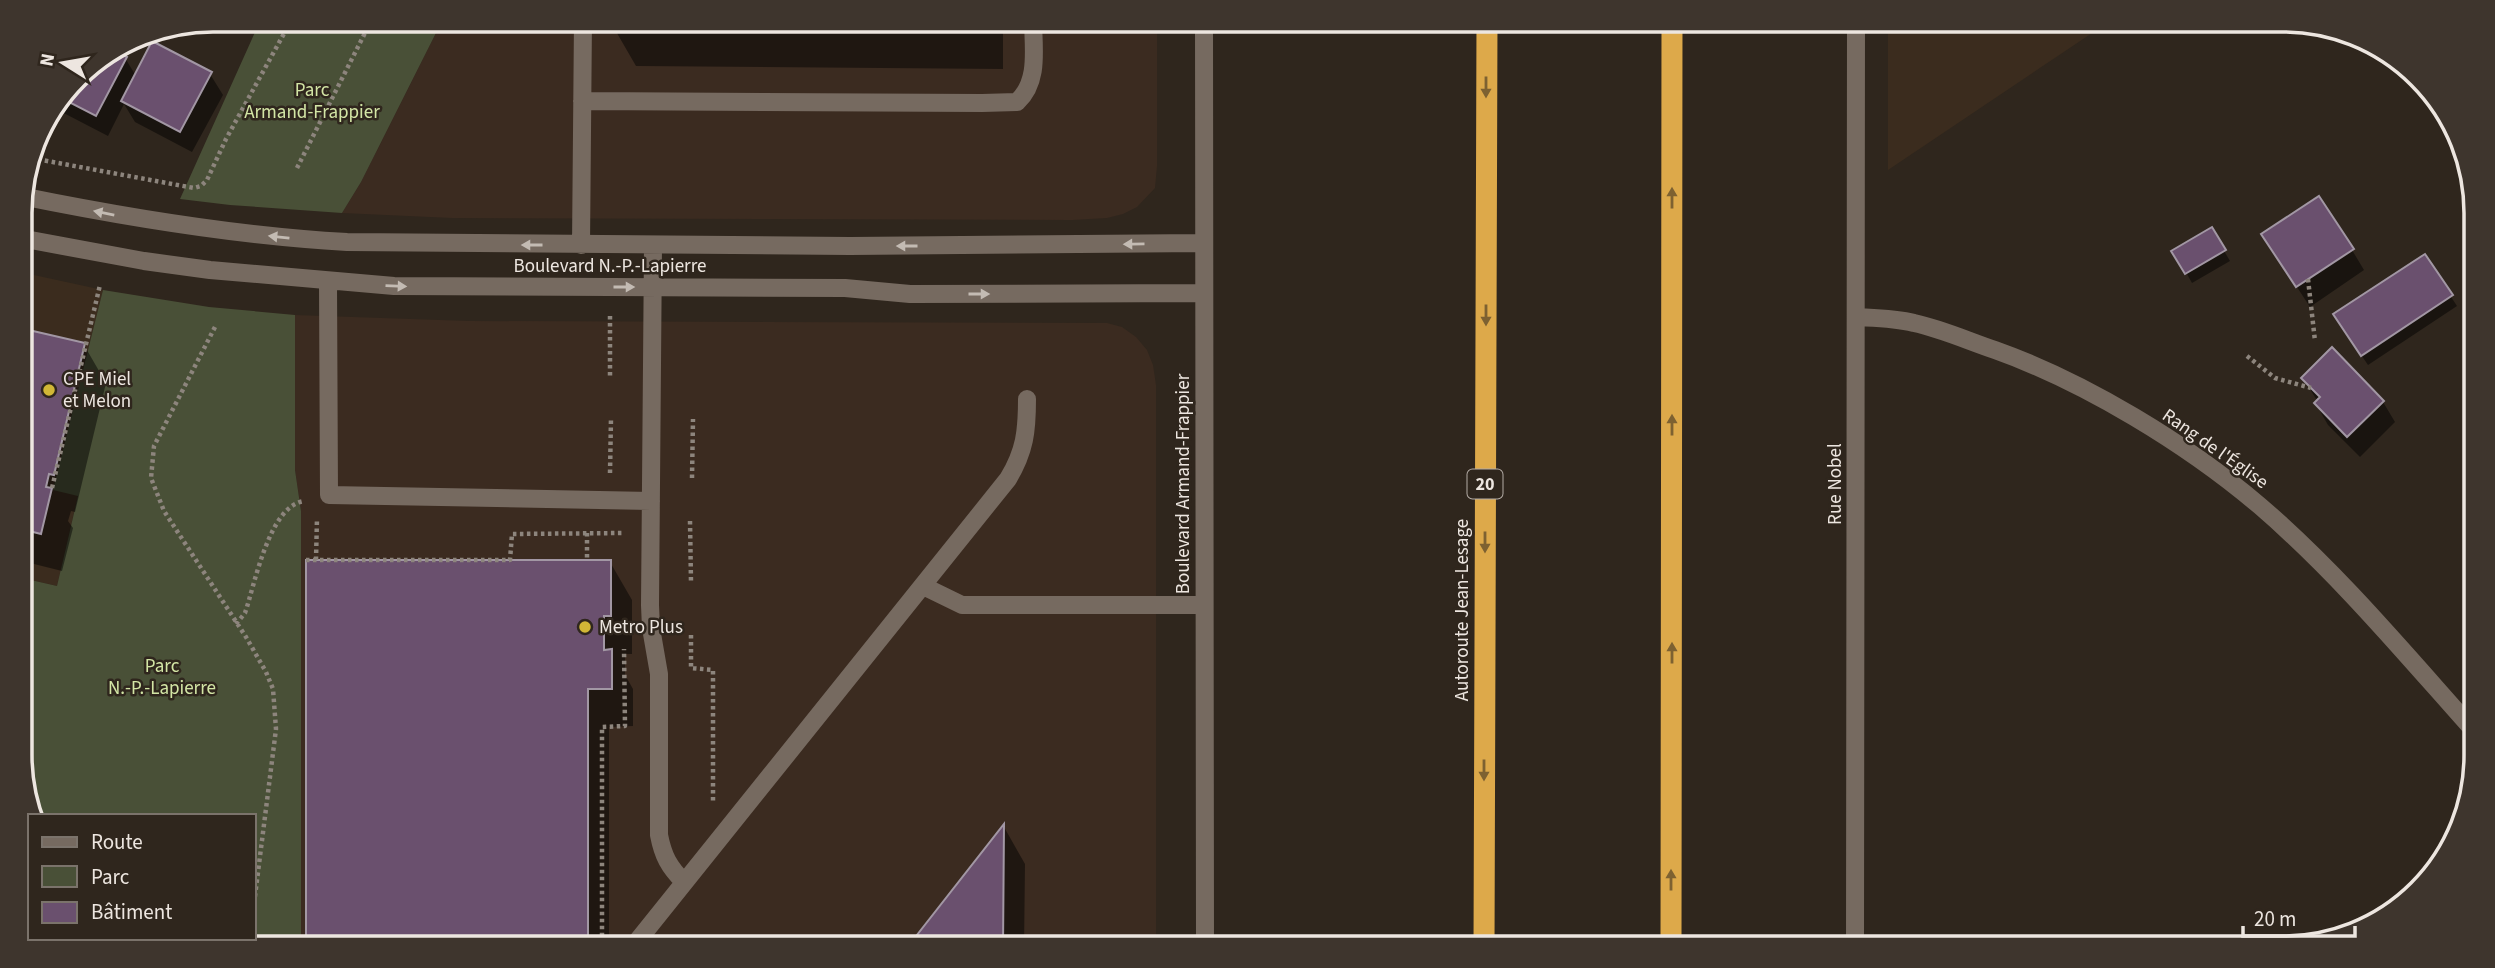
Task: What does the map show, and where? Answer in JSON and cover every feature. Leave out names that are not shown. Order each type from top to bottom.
[{"type":"highway","name":"Autoroute Jean-Lesage","points":[[1484,936],[1486,32]]},
{"type":"highway","points":[[1671,936],[1672,32]]},
{"type":"street","points":[[581,245],[583,32]]},
{"type":"street","points":[[582,102],[1017,102],[1029,86],[1032,76],[1033,32]]},
{"type":"street","name":"Boulevard Armand-Frappier","points":[[1204,32],[1205,936]]},
{"type":"street","name":"Rue Nobel","points":[[1855,936],[1856,32]]},
{"type":"street","name":"Boulevard N.-P.-Lapierre","points":[[32,199],[122,216],[297,239],[393,244],[1011,246],[1203,243]]},
{"type":"street","name":"Boulevard N.-P.-Lapierre","points":[[32,240],[156,263],[261,276],[394,286],[845,288],[910,294],[1203,293]]},
{"type":"street","points":[[653,245],[650,628],[659,674],[659,835],[663,856],[684,882]]},
{"type":"street","points":[[328,282],[329,495],[651,500]]},
{"type":"street","name":"Rang de l'Église","points":[[1856,317],[1912,322],[2022,360],[2072,383],[2120,410],[2204,464],[2259,505],[2301,544],[2464,720]]},
{"type":"street","points":[[641,936],[1009,479],[1026,437],[1027,399]]},
{"type":"street","points":[[923,586],[962,605],[1204,605]]},
{"type":"path","points":[[40,160],[194,188],[201,186],[207,180],[285,32]]},
{"type":"path","points":[[297,168],[365,32]]},
{"type":"path","points":[[2308,279],[2315,341]]},
{"type":"path","points":[[52,488],[100,285]]},
{"type":"path","points":[[610,316],[610,377]]},
{"type":"path","points":[[215,327],[154,446],[151,478],[163,511],[266,672],[273,689],[276,709],[274,749],[256,888]]},
{"type":"path","points":[[2247,356],[2275,378],[2311,388]]},
{"type":"path","points":[[610,479],[611,418]]},
{"type":"path","points":[[692,478],[693,419]]},
{"type":"path","points":[[236,624],[245,613],[276,524],[291,505],[304,501]]},
{"type":"path","points":[[316,560],[317,510]]},
{"type":"path","points":[[690,521],[691,582]]},
{"type":"path","points":[[587,533],[587,560]]},
{"type":"path","points":[[306,559],[510,560],[512,534],[622,533],[622,546]]},
{"type":"path","points":[[601,936],[602,727],[625,726],[623,614]]},
{"type":"path","points":[[604,627],[623,627]]},
{"type":"path","points":[[691,635],[691,668],[713,670],[713,810]]},
{"type":"shaded area","points":[[436,32],[1157,32],[1155,188],[1137,207],[1107,218],[452,218],[342,213],[361,182]]},
{"type":"shaded area","points":[[1888,32],[2094,32],[1888,170]]},
{"type":"shaded area","name":"CPE Miel et Melon","points":[[32,275],[103,290],[53,489],[78,495],[57,586],[32,580]]},
{"type":"shaded area","points":[[295,315],[469,321],[1107,323],[1122,327],[1136,337],[1147,350],[1156,385],[1156,936],[301,936],[301,511],[295,470]]},
{"type":"green space","name":"Parc Armand-Frappier","points":[[255,32],[436,32],[361,182],[342,213],[180,199]]},
{"type":"green space","name":"Parc N.-P.-Lapierre","points":[[103,290],[209,307],[295,315],[295,470],[301,511],[301,936],[256,936],[256,814],[41,814],[33,779],[32,755],[32,580],[57,586],[78,496],[53,490]]},
{"type":"building","points":[[151,42],[212,72],[180,132],[121,101]]},
{"type":"building","points":[[123,55],[127,57],[96,116],[69,102],[72,98],[98,98],[98,73]]},
{"type":"building","points":[[2319,196],[2354,249],[2296,287],[2261,234]]},
{"type":"building","points":[[2212,227],[2226,250],[2185,274],[2171,251]]},
{"type":"building","points":[[2425,254],[2453,295],[2361,356],[2333,314]]},
{"type":"building","points":[[32,331],[85,343],[54,475],[49,474],[46,487],[52,488],[41,534],[32,532]]},
{"type":"building","points":[[2332,347],[2384,401],[2347,437],[2314,403],[2320,397],[2301,378]]},
{"type":"building","points":[[306,560],[611,560],[611,616],[604,616],[604,650],[612,649],[612,689],[588,689],[588,936],[306,936]]},
{"type":"building","points":[[1004,824],[1003,936],[916,936]]},
{"type":"place","name":"CPE Miel et Melon","points":[[49,390]]},
{"type":"place","name":"Metro Plus","points":[[585,627]]}]
